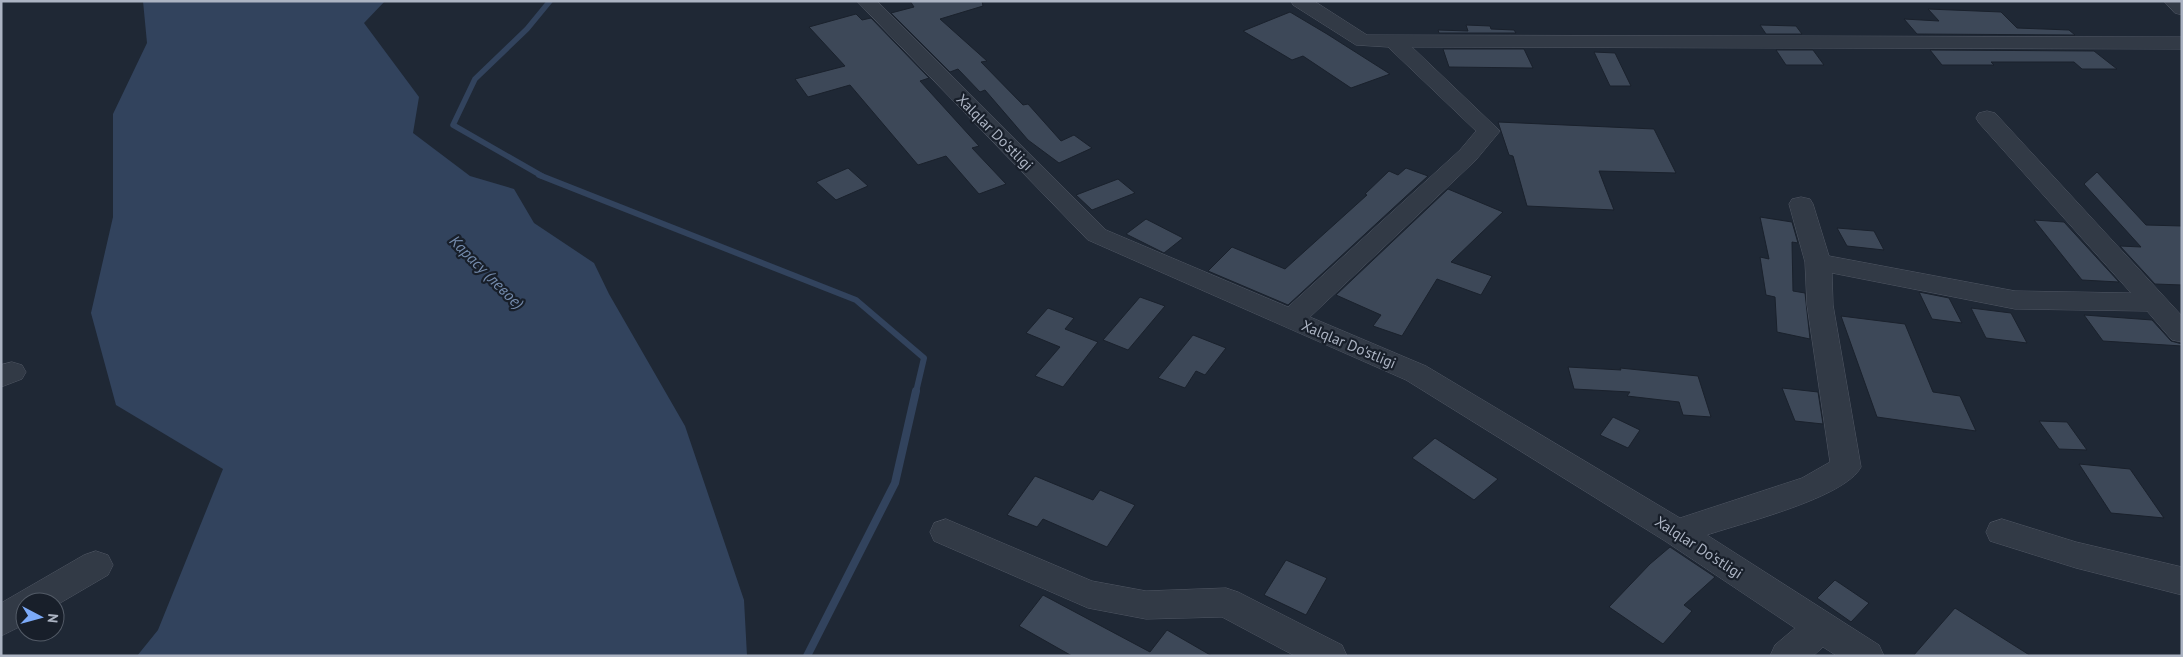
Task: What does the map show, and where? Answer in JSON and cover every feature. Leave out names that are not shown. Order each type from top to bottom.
[{"type":"street","name":"Xalqlar Do'stligi","points":[[866,1],[1097,234],[1416,373],[1677,532],[1866,656]]},
{"type":"street","points":[[1300,1],[1362,41],[2182,43]]},
{"type":"street","points":[[2173,1],[2182,9]]},
{"type":"street","points":[[1290,319],[1468,155],[1489,131],[1393,41]]},
{"type":"street","points":[[1987,118],[2182,333]]},
{"type":"street","points":[[1677,532],[1813,487],[1846,467],[1820,306],[1818,262],[1801,204]]},
{"type":"street","points":[[1818,262],[2015,300],[2152,302]]},
{"type":"street","points":[[946,532],[1088,594],[1146,605],[1226,602],[1329,656]]},
{"type":"street","points":[[2002,532],[2076,555],[2182,581]]},
{"type":"street","points":[[50,592],[96,565]]},
{"type":"street","points":[[1,621],[15,612]]},
{"type":"street","points":[[1788,656],[1822,626]]},
{"type":"water","name":"Карасу (левое)","points":[[143,1],[385,1],[364,23],[419,97],[413,133],[470,176],[514,189],[534,223],[594,263],[609,294],[685,426],[744,600],[747,656],[137,656],[158,630],[223,469],[116,405],[91,313],[113,217],[113,114],[147,43]]},
{"type":"building","points":[[910,1],[982,1],[983,6],[940,19],[987,61],[981,62],[1023,105],[1028,104],[1061,141],[1074,135],[1092,148],[1059,163],[1028,140],[985,90],[980,92],[958,69],[950,72],[891,13],[914,7]]},
{"type":"building","points":[[1928,9],[2001,12],[2017,28],[2069,30],[2075,35],[1917,34],[1904,19],[1939,21]]},
{"type":"building","points":[[1290,12],[1390,74],[1351,88],[1303,56],[1292,60],[1243,31]]},
{"type":"building","points":[[856,14],[862,20],[871,18],[929,78],[920,81],[979,146],[972,148],[1006,184],[979,194],[946,156],[918,165],[850,85],[808,97],[795,79],[845,66],[809,27]]},
{"type":"building","points":[[1466,25],[1490,26],[1491,29],[1514,30],[1516,33],[1439,33],[1438,30],[1468,31]]},
{"type":"building","points":[[1760,25],[1796,26],[1802,34],[1766,34]]},
{"type":"building","points":[[1443,49],[1524,49],[1533,68],[1449,67]]},
{"type":"building","points":[[1776,50],[1813,50],[1824,65],[1786,65]]},
{"type":"building","points":[[1930,50],[2094,51],[2117,69],[2082,69],[2074,62],[1991,62],[1994,65],[1942,65]]},
{"type":"building","points":[[1594,52],[1615,53],[1631,86],[1610,86]]},
{"type":"building","points":[[1498,122],[1654,129],[1676,173],[1599,171],[1614,210],[1527,206],[1513,156],[1509,155]]},
{"type":"building","points":[[848,168],[868,186],[836,200],[816,182]]},
{"type":"building","points":[[1406,168],[1428,176],[1288,305],[1208,271],[1232,247],[1285,269],[1367,195],[1365,194],[1389,171],[1398,175]]},
{"type":"building","points":[[2097,172],[2146,225],[2182,226],[2182,285],[2155,284],[2120,246],[2141,247],[2084,184]]},
{"type":"building","points":[[1118,179],[1135,193],[1092,210],[1076,195]]},
{"type":"building","points":[[1448,189],[1503,212],[1451,262],[1492,276],[1481,295],[1437,279],[1402,336],[1373,326],[1381,315],[1336,295]]},
{"type":"building","points":[[1760,217],[1792,222],[1798,243],[1792,242],[1793,291],[1805,293],[1810,339],[1777,332],[1775,297],[1766,295],[1760,257],[1769,259]]},
{"type":"building","points":[[1146,219],[1183,238],[1164,253],[1126,234]]},
{"type":"building","points":[[2034,220],[2064,222],[2119,282],[2082,280]]},
{"type":"building","points":[[1837,228],[1874,231],[1884,250],[1847,246]]},
{"type":"building","points":[[1919,292],[1949,298],[1962,323],[1932,319]]},
{"type":"building","points":[[1140,297],[1165,306],[1128,350],[1103,340]]},
{"type":"building","points":[[1048,308],[1074,318],[1065,329],[1098,342],[1063,387],[1035,376],[1060,347],[1026,333]]},
{"type":"building","points":[[1971,308],[2011,313],[2027,343],[1986,338]]},
{"type":"building","points":[[2084,315],[2152,320],[2171,341],[2182,344],[2182,346],[2103,341]]},
{"type":"building","points":[[1841,316],[1905,324],[1933,392],[1960,396],[1976,431],[1877,417]]},
{"type":"building","points":[[1193,335],[1226,348],[1205,375],[1196,371],[1185,388],[1158,378]]},
{"type":"building","points":[[1568,367],[1621,370],[1620,368],[1698,376],[1711,417],[1683,415],[1679,402],[1627,396],[1630,392],[1574,389]]},
{"type":"building","points":[[1782,388],[1818,392],[1823,424],[1795,421]]},
{"type":"building","points":[[1613,417],[1640,430],[1628,448],[1600,435]]},
{"type":"building","points":[[2039,421],[2067,422],[2087,450],[2059,449]]},
{"type":"building","points":[[1435,438],[1498,479],[1474,500],[1412,458]]},
{"type":"building","points":[[2079,464],[2130,469],[2164,518],[2111,513]]},
{"type":"building","points":[[1035,476],[1093,500],[1100,490],[1135,505],[1107,547],[1043,519],[1037,527],[1007,515]]},
{"type":"building","points":[[1670,547],[1715,577],[1684,605],[1692,611],[1663,644],[1609,607],[1650,564]]},
{"type":"building","points":[[1286,560],[1327,578],[1306,615],[1264,595]]},
{"type":"building","points":[[1835,580],[1869,603],[1851,622],[1817,598]]},
{"type":"building","points":[[1043,595],[1150,652],[1167,630],[1212,656],[1072,656],[1019,626]]},
{"type":"building","points":[[1955,608],[2031,656],[1913,656]]},
{"type":"waterway","points":[[542,176],[453,125],[475,79],[527,29],[550,1]]},
{"type":"waterway","points":[[539,175],[856,300],[924,358],[916,392]]},
{"type":"waterway","points":[[807,656],[895,483],[916,391]]}]
